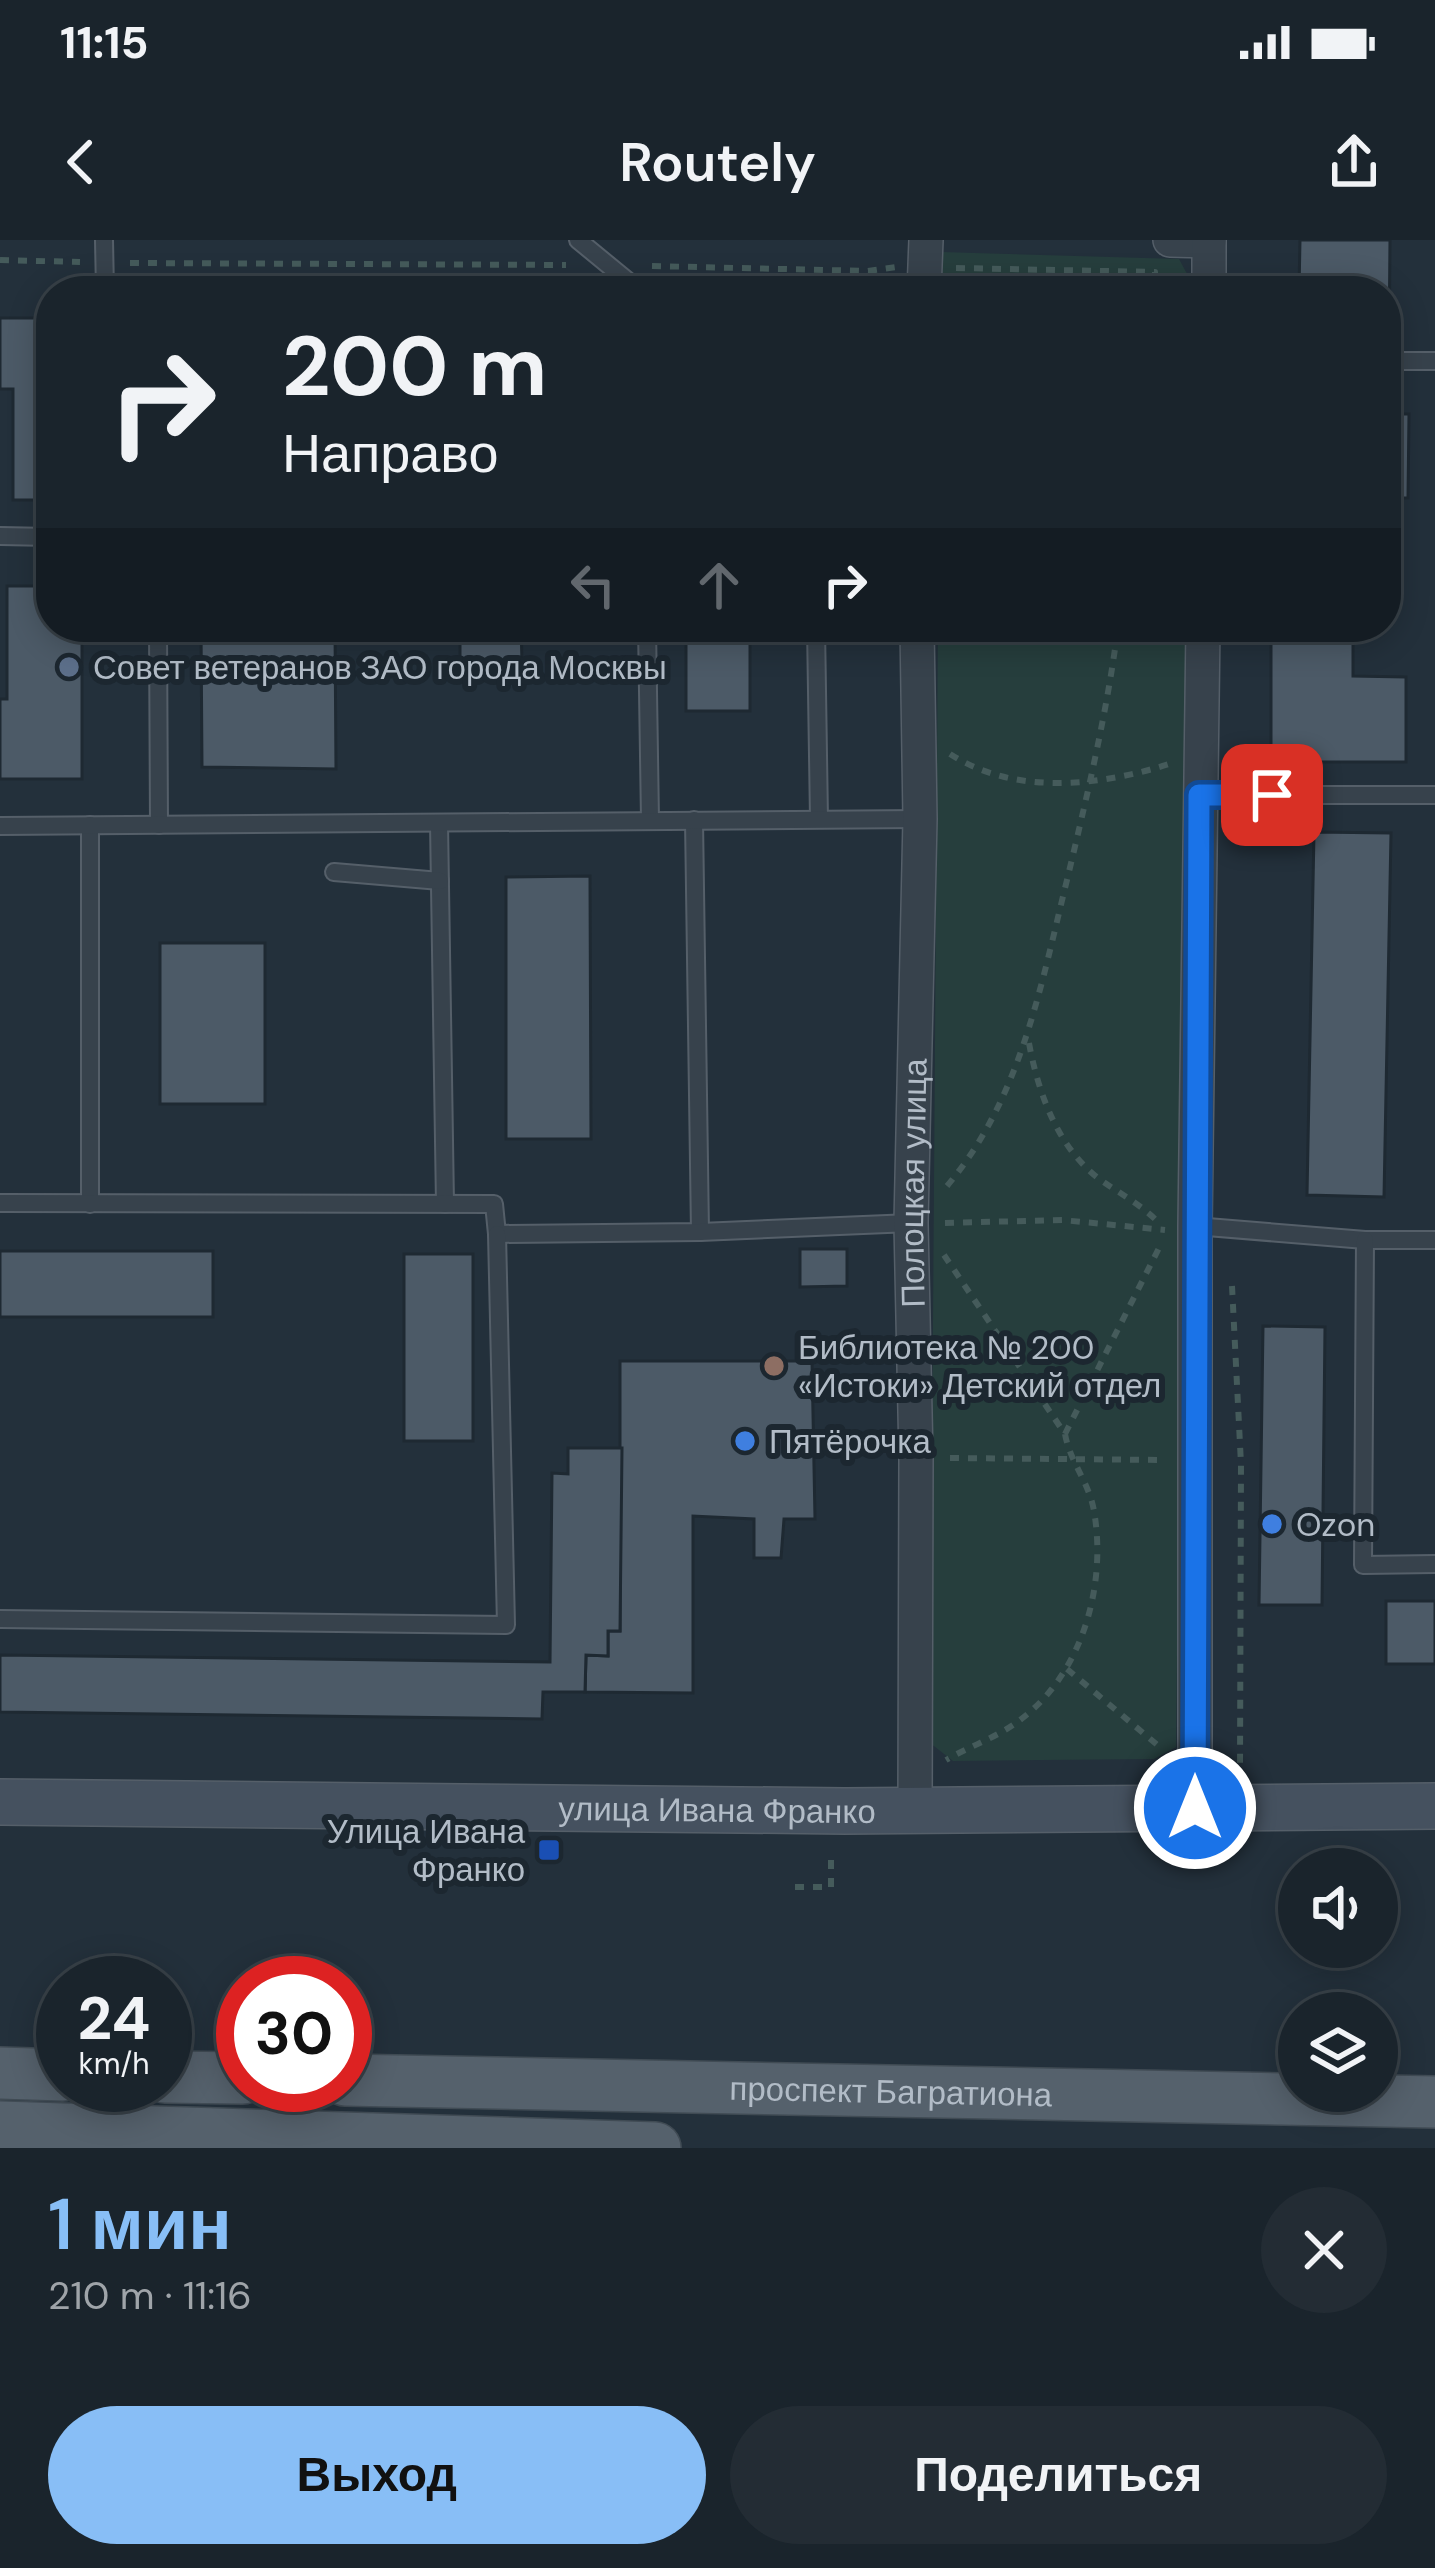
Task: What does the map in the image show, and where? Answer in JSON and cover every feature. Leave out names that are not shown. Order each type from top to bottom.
[{"type":"main road","points":[[0,2073],[36,2074]]},
{"type":"main road","name":"проспект Багратиона","points":[[372,2081],[1435,2102]]},
{"type":"main road","points":[[0,2126],[655,2148]]},
{"type":"street","points":[[923,275],[926,240]]},
{"type":"street","points":[[1170,240],[1209,240],[1209,276]]},
{"type":"street","name":"Полоцкая улица","points":[[915,1810],[911,1223],[920,819],[917,642]]},
{"type":"street","points":[[1195,1808],[1196,1461],[1181,1228],[1203,642]]},
{"type":"street","name":"улица Ивана Франко","points":[[0,1802],[915,1810],[1435,1806]]},
{"type":"lane","points":[[104,240],[104,276]]},
{"type":"lane","points":[[578,240],[621,276]]},
{"type":"lane","points":[[1401,361],[1435,361]]},
{"type":"lane","points":[[0,536],[36,537]]},
{"type":"lane","points":[[158,642],[159,825]]},
{"type":"lane","points":[[647,642],[650,820]]},
{"type":"lane","points":[[816,642],[819,819]]},
{"type":"lane","points":[[1199,795],[1435,795]]},
{"type":"lane","points":[[0,826],[920,819]]},
{"type":"lane","points":[[694,820],[700,1232]]},
{"type":"lane","points":[[439,823],[445,1204]]},
{"type":"lane","points":[[90,825],[90,1204]]},
{"type":"lane","points":[[334,872],[440,881]]},
{"type":"lane","points":[[0,1203],[494,1204],[506,1625],[0,1619]]},
{"type":"lane","points":[[497,1234],[911,1223]]},
{"type":"lane","points":[[1181,1228],[1435,1240]]},
{"type":"lane","points":[[1365,1240],[1363,1564],[1435,1564]]},
{"type":"path","points":[[0,260],[609,266],[923,275],[1154,272],[1154,276]]},
{"type":"path","points":[[868,271],[877,260]]},
{"type":"path","points":[[911,1223],[973,1154],[1028,1040],[1090,784],[1115,642]]},
{"type":"path","points":[[917,732],[982,770],[1090,784],[1199,753]]},
{"type":"path","points":[[1028,1040],[1046,1106],[1076,1157],[1099,1178],[1181,1228]]},
{"type":"path","points":[[911,1223],[1062,1220],[1181,1228]]},
{"type":"path","points":[[911,1223],[945,1256],[1065,1434],[1069,1456],[1094,1507],[1097,1560],[1086,1622],[1067,1669],[1022,1719],[936,1766]]},
{"type":"path","points":[[1065,1434],[1181,1228]]},
{"type":"path","points":[[1230,1228],[1241,1464],[1238,1753]]},
{"type":"path","points":[[936,1458],[1196,1461]]},
{"type":"path","points":[[1067,1669],[1163,1749]]},
{"type":"path","points":[[795,1887],[831,1887],[831,1856]]},
{"type":"green space","points":[[940,252],[1179,259],[1188,276],[940,276]]},
{"type":"green space","points":[[938,642],[1188,642],[1176,1747],[1154,1759],[953,1761],[930,1743]]},
{"type":"building","points":[[1300,240],[1390,240],[1390,276],[1299,276]]},
{"type":"building","points":[[0,318],[36,318],[36,500],[13,500],[13,389],[0,389]]},
{"type":"building","points":[[1401,414],[1409,414],[1408,498],[1401,498]]},
{"type":"building","points":[[7,586],[36,586],[36,642],[82,642],[82,779],[0,779],[0,699],[7,699]]},
{"type":"building","points":[[201,642],[335,642],[336,769],[202,767]]},
{"type":"building","points":[[460,642],[521,642],[522,661],[460,661]]},
{"type":"building","points":[[686,642],[750,642],[750,711],[686,711]]},
{"type":"building","points":[[1271,642],[1353,642],[1353,676],[1406,677],[1406,762],[1271,762]]},
{"type":"building","points":[[1314,832],[1391,833],[1384,1197],[1307,1195]]},
{"type":"building","points":[[590,876],[591,1139],[506,1139],[506,877]]},
{"type":"building","points":[[160,943],[265,943],[265,1104],[160,1104]]},
{"type":"building","points":[[800,1249],[847,1249],[847,1286],[800,1287]]},
{"type":"building","points":[[0,1251],[213,1251],[213,1317],[0,1317]]},
{"type":"building","points":[[404,1254],[473,1254],[473,1441],[404,1441]]},
{"type":"building","points":[[1263,1326],[1325,1327],[1322,1605],[1259,1605]]},
{"type":"building","points":[[620,1361],[812,1361],[815,1519],[784,1519],[781,1558],[754,1558],[754,1519],[693,1516],[693,1693],[585,1692],[586,1655],[608,1656],[608,1631],[620,1631]]},
{"type":"building","points":[[568,1448],[622,1448],[620,1631],[608,1631],[608,1656],[586,1655],[585,1692],[543,1692],[542,1719],[0,1712],[0,1655],[550,1662],[552,1473],[568,1474]]},
{"type":"building","points":[[1386,1601],[1435,1601],[1435,1664],[1386,1664]]},
{"type":"place","name":"Совет ветеранов ЗАО города Москвы","points":[[69,667]]},
{"type":"place","name":"Библиотека № 200 «Истоки» Детский отдел","points":[[774,1366]]},
{"type":"place","name":"Пятёрочка","points":[[745,1441]]},
{"type":"place","name":"Ozon","points":[[1272,1524]]},
{"type":"place","name":"Улица Ивана Франко","points":[[549,1850]]},
{"type":"route","points":[[1195,1808],[1199,795],[1272,795]]}]
